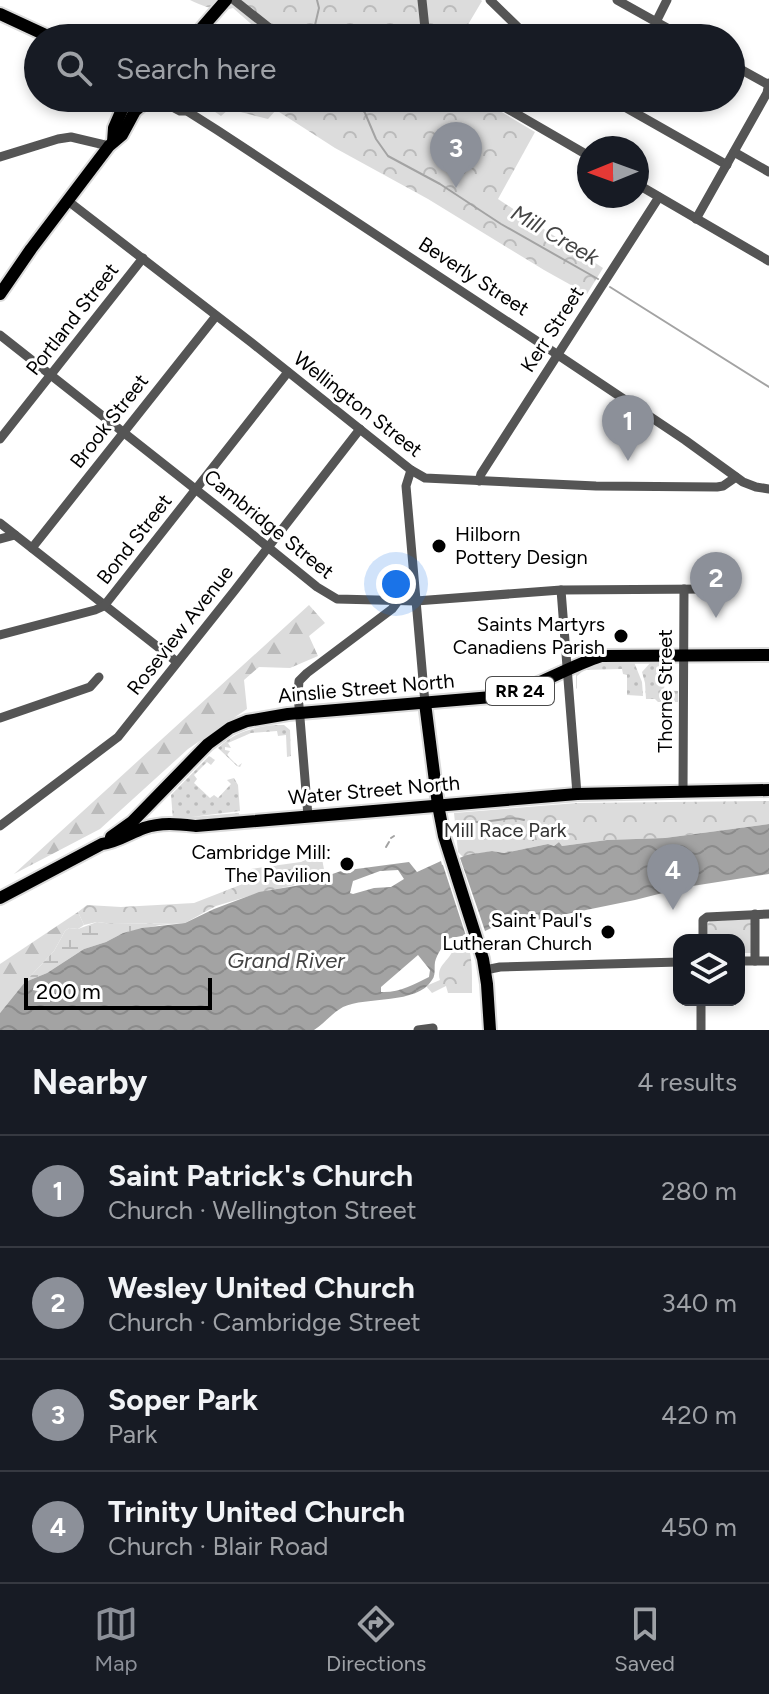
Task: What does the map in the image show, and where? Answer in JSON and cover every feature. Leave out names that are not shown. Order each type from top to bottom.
[{"type":"main road","points":[[205,24],[226,0]]},
{"type":"main road","points":[[0,14],[24,25]]},
{"type":"main road","points":[[111,144],[121,112]]},
{"type":"main road","points":[[0,294],[111,144],[122,135],[134,112]]},
{"type":"main road","name":"Ainslie Street North","points":[[102,844],[132,822],[218,735],[247,721],[300,713],[504,696],[601,656],[769,655]]},
{"type":"main road","points":[[425,703],[438,805],[485,970],[490,1030]]},
{"type":"main road","name":"Water Street North","points":[[0,898],[102,844],[115,843],[147,827],[165,824],[196,826],[577,794],[769,790]]},
{"type":"street","points":[[234,0],[264,24]]},
{"type":"street","points":[[422,0],[425,24]]},
{"type":"street","points":[[490,0],[515,24]]},
{"type":"street","points":[[617,0],[660,24]]},
{"type":"street","points":[[656,22],[667,0]]},
{"type":"street","points":[[696,219],[768,89],[745,73]]},
{"type":"street","name":"Beverly Street","points":[[189,112],[558,355],[736,477]]},
{"type":"street","points":[[513,112],[577,149]]},
{"type":"street","points":[[634,112],[727,165]]},
{"type":"street","points":[[0,157],[71,137],[111,144]]},
{"type":"street","points":[[734,152],[769,172]]},
{"type":"street","points":[[649,191],[769,261]]},
{"type":"street","name":"Kerr Street","points":[[479,481],[659,197]]},
{"type":"street","name":"Wellington Street","points":[[68,201],[411,470],[429,479],[717,487],[736,477]]},
{"type":"street","name":"Portland Street","points":[[0,439],[143,258]]},
{"type":"street","name":"Brook Street","points":[[32,548],[216,316]]},
{"type":"street","name":"Cambridge Street","points":[[0,335],[317,587],[337,599],[416,601],[561,590],[708,589]]},
{"type":"street","name":"Bond Street","points":[[0,635],[104,606],[288,372]]},
{"type":"street","name":"Roseview Avenue","points":[[0,826],[118,737],[360,429]]},
{"type":"street","points":[[411,470],[406,486],[425,703]]},
{"type":"street","points":[[736,477],[749,486],[769,489]]},
{"type":"street","points":[[0,523],[177,662]]},
{"type":"street","points":[[0,539],[15,535]]},
{"type":"street","name":"Thorne Street","points":[[683,792],[684,589]]},
{"type":"street","points":[[561,590],[577,794]]},
{"type":"street","points":[[308,816],[299,681],[392,609],[398,601]]},
{"type":"street","points":[[0,718],[90,687],[99,677]]},
{"type":"street","points":[[755,914],[755,961]]},
{"type":"street","points":[[703,934],[703,920],[707,917],[769,914]]},
{"type":"street","points":[[745,961],[769,961]]},
{"type":"street","points":[[485,970],[673,962]]},
{"type":"street","points":[[701,1006],[701,1030]]},
{"type":"street","points":[[418,1030],[433,1030]]},
{"type":"green space","points":[[190,0],[482,1],[468,24],[251,24],[233,8],[211,8]]},
{"type":"green space","points":[[241,112],[274,112],[268,119]]},
{"type":"green space","points":[[279,112],[501,112],[535,132],[498,199],[603,268],[587,294],[428,199],[335,148]]},
{"type":"green space","points":[[309,605],[325,623],[309,636],[318,656],[290,668],[259,667],[244,680],[247,709],[188,749],[100,829],[14,874]]},
{"type":"green space","points":[[597,662],[634,662],[642,682],[643,696],[627,695],[627,675],[623,674],[622,669],[584,670],[577,676],[577,689],[576,671]]},
{"type":"green space","points":[[651,662],[666,662],[664,690],[678,691],[678,702],[646,699],[642,672]]},
{"type":"green space","points":[[284,725],[290,730],[291,756],[287,757],[286,735],[278,736],[277,731],[251,733],[228,743],[231,748],[225,747],[230,751],[227,755],[238,766],[242,763],[240,767],[237,766],[218,748],[244,732]]},
{"type":"green space","points":[[209,756],[215,760],[211,765],[207,762],[194,775],[197,779],[194,783],[210,798],[214,795],[218,798],[231,784],[227,780],[234,778],[238,785],[240,811],[191,817],[239,813],[239,817],[173,820],[171,795]]},
{"type":"green space","name":"Mill Race Park","points":[[769,801],[769,824],[665,838],[607,840],[562,846],[559,842],[554,846],[548,844],[463,857],[458,852],[454,813],[577,803]]},
{"type":"green space","points":[[321,853],[325,875],[216,906],[185,923],[97,922],[84,925],[78,912],[87,905],[121,907],[194,903],[253,880],[251,869],[301,862]]},
{"type":"green space","points":[[78,912],[84,925],[65,931],[54,951],[0,1013],[0,964]]},
{"type":"green space","points":[[752,918],[751,953],[745,953],[745,934],[708,934],[710,921]]},
{"type":"green space","points":[[97,922],[185,923],[123,933],[84,949],[47,973],[25,982],[54,951],[65,931]]},
{"type":"green space","points":[[465,936],[471,957],[472,993],[448,993],[446,986],[432,993],[426,986],[440,980],[442,966],[455,944]]},
{"type":"water","name":"Grand River","points":[[769,824],[769,874],[686,887],[532,921],[518,915],[485,931],[447,939],[436,959],[433,978],[425,988],[403,997],[343,1007],[314,1030],[0,1030],[0,1013],[25,982],[47,973],[84,949],[142,928],[185,923],[259,892],[301,885],[341,871],[409,862],[417,872],[441,861],[442,865],[467,855],[492,851],[504,853],[548,844],[554,846],[559,842],[562,846],[607,840],[665,838]],"holes":[[[398,870],[404,879],[391,887],[350,893],[353,881],[380,871]],[[418,955],[430,970],[429,977],[400,990],[381,992],[381,987]]]},
{"type":"pier","points":[[459,855],[486,934],[467,939],[441,859]]},
{"type":"waterway","name":"Mill Creek","points":[[315,24],[319,8],[317,0]]},
{"type":"waterway","name":"Mill Creek","points":[[364,112],[376,139],[388,156],[598,279]]},
{"type":"waterway","name":"Mill Creek","points":[[610,287],[769,387]]},
{"type":"waterway","points":[[456,825],[511,818],[524,820]]},
{"type":"waterway","points":[[530,823],[532,832]]},
{"type":"waterway","points":[[386,847],[389,842]]},
{"type":"place","name":"Soper Park","points":[[456,188]]},
{"type":"place","name":"Saint Patrick's Church","points":[[628,461]]},
{"type":"place","name":"Hilborn Pottery Design","points":[[439,546]]},
{"type":"place","name":"Wesley United Church","points":[[716,618]]},
{"type":"place","name":"Saints Martyrs Canadiens Parish","points":[[621,636]]},
{"type":"place","name":"Cambridge Mill: The Pavilion","points":[[347,864]]},
{"type":"place","name":"Trinity United Church","points":[[673,910]]},
{"type":"place","name":"Saint Paul's Lutheran Church","points":[[608,932]]}]
